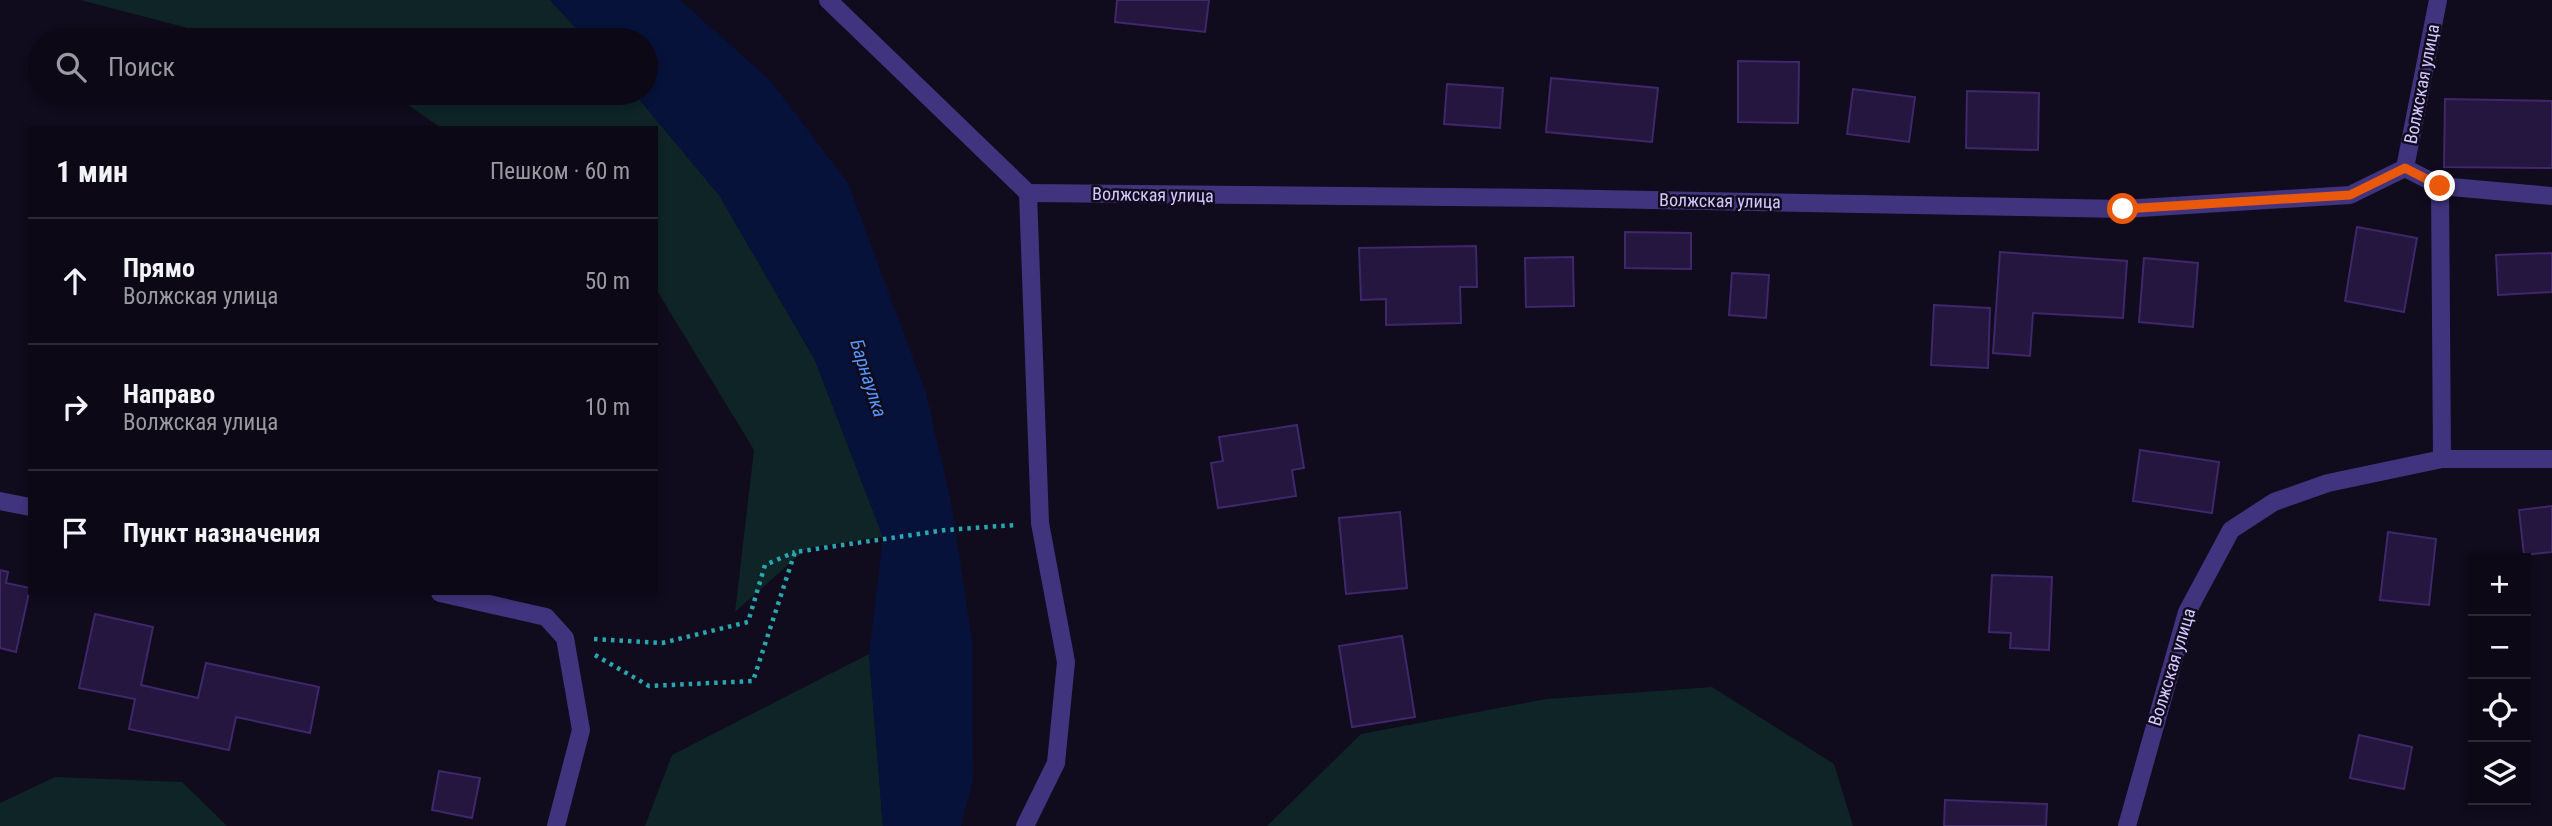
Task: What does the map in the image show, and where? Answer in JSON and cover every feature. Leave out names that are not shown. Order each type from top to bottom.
[{"type":"street","points":[[828,0],[1028,193],[1040,523],[1066,662],[1056,763],[1025,826]]},
{"type":"street","name":"Волжская улица","points":[[2405,168],[2438,0]]},
{"type":"street","name":"Волжская улица","points":[[1028,193],[2123,209],[2350,195],[2405,168]]},
{"type":"street","name":"Волжская улица","points":[[2405,168],[2440,186]]},
{"type":"street","points":[[2442,459],[2440,186],[2552,196]]},
{"type":"street","name":"Волжская улица","points":[[2127,826],[2187,612],[2231,530],[2274,502],[2328,483],[2442,459],[2552,459]]},
{"type":"street","points":[[0,501],[28,507]]},
{"type":"street","points":[[449,595],[546,617],[565,638],[581,730],[556,826]]},
{"type":"path","points":[[565,638],[662,643],[748,622],[765,565],[795,552],[946,530],[1040,523]]},
{"type":"path","points":[[565,638],[649,686],[753,681],[795,552]]},
{"type":"green space","points":[[80,0],[550,0],[576,28],[188,28]]},
{"type":"green space","points":[[408,105],[644,105],[719,195],[815,360],[883,537],[807,548],[735,612],[754,450],[658,292],[658,126],[438,126]]},
{"type":"green space","points":[[869,654],[883,826],[645,826],[672,755]]},
{"type":"green space","points":[[1712,687],[1834,764],[1853,826],[1267,826],[1361,734],[1546,699]]},
{"type":"green space","points":[[55,777],[182,782],[227,826],[0,826],[0,803]]},
{"type":"water","name":"Барнаулка","points":[[550,0],[680,0],[770,80],[848,183],[926,393],[951,502],[972,639],[973,780],[961,826],[883,826],[869,654],[883,537],[815,360],[719,195],[644,105],[658,105],[658,28],[576,28]]},
{"type":"building","points":[[1117,0],[1209,0],[1205,32],[1115,22]]},
{"type":"building","points":[[1738,61],[1799,62],[1798,123],[1738,122]]},
{"type":"building","points":[[1551,78],[1658,88],[1652,142],[1546,132]]},
{"type":"building","points":[[1447,84],[1503,88],[1500,128],[1444,124]]},
{"type":"building","points":[[1853,89],[1915,97],[1909,142],[1847,134]]},
{"type":"building","points":[[1967,91],[2039,93],[2038,150],[1966,148]]},
{"type":"building","points":[[2445,99],[2552,101],[2552,168],[2444,167]]},
{"type":"building","points":[[2357,227],[2417,238],[2404,312],[2345,301]]},
{"type":"building","points":[[1625,232],[1691,233],[1691,269],[1625,268]]},
{"type":"building","points":[[1476,246],[1477,287],[1460,287],[1461,323],[1386,325],[1386,299],[1361,300],[1359,248]]},
{"type":"building","points":[[2000,252],[2127,261],[2123,318],[2033,313],[2030,356],[1993,353]]},
{"type":"building","points":[[2552,253],[2552,292],[2498,295],[2496,255]]},
{"type":"building","points":[[1573,257],[1574,306],[1526,307],[1525,258]]},
{"type":"building","points":[[2144,258],[2198,263],[2193,327],[2139,322]]},
{"type":"building","points":[[1732,273],[1769,275],[1766,318],[1729,315]]},
{"type":"building","points":[[1934,305],[1990,308],[1988,368],[1931,365]]},
{"type":"building","points":[[1297,425],[1304,468],[1292,470],[1296,496],[1218,508],[1211,463],[1223,461],[1219,437]]},
{"type":"building","points":[[2140,450],[2219,462],[2212,513],[2133,501]]},
{"type":"building","points":[[2552,506],[2552,552],[2524,553],[2519,510]]},
{"type":"building","points":[[1400,512],[1407,588],[1346,594],[1339,518]]},
{"type":"building","points":[[2388,532],[2436,539],[2429,605],[2380,600]]},
{"type":"building","points":[[0,570],[8,572],[6,583],[28,588],[28,595],[16,652],[0,648]]},
{"type":"building","points":[[1992,575],[2052,577],[2049,650],[2010,648],[2011,633],[1989,632]]},
{"type":"building","points":[[95,614],[153,627],[141,685],[198,698],[206,663],[319,687],[310,733],[236,717],[229,750],[129,729],[135,699],[79,688]]},
{"type":"building","points":[[1402,636],[1415,717],[1352,727],[1339,646]]},
{"type":"building","points":[[2359,735],[2412,747],[2404,789],[2350,778]]},
{"type":"building","points":[[439,771],[480,778],[472,818],[432,810]]},
{"type":"building","points":[[1945,800],[2047,804],[2046,826],[1944,826]]},
{"type":"route","points":[[2123,209],[2350,195],[2405,168],[2440,186]]}]
